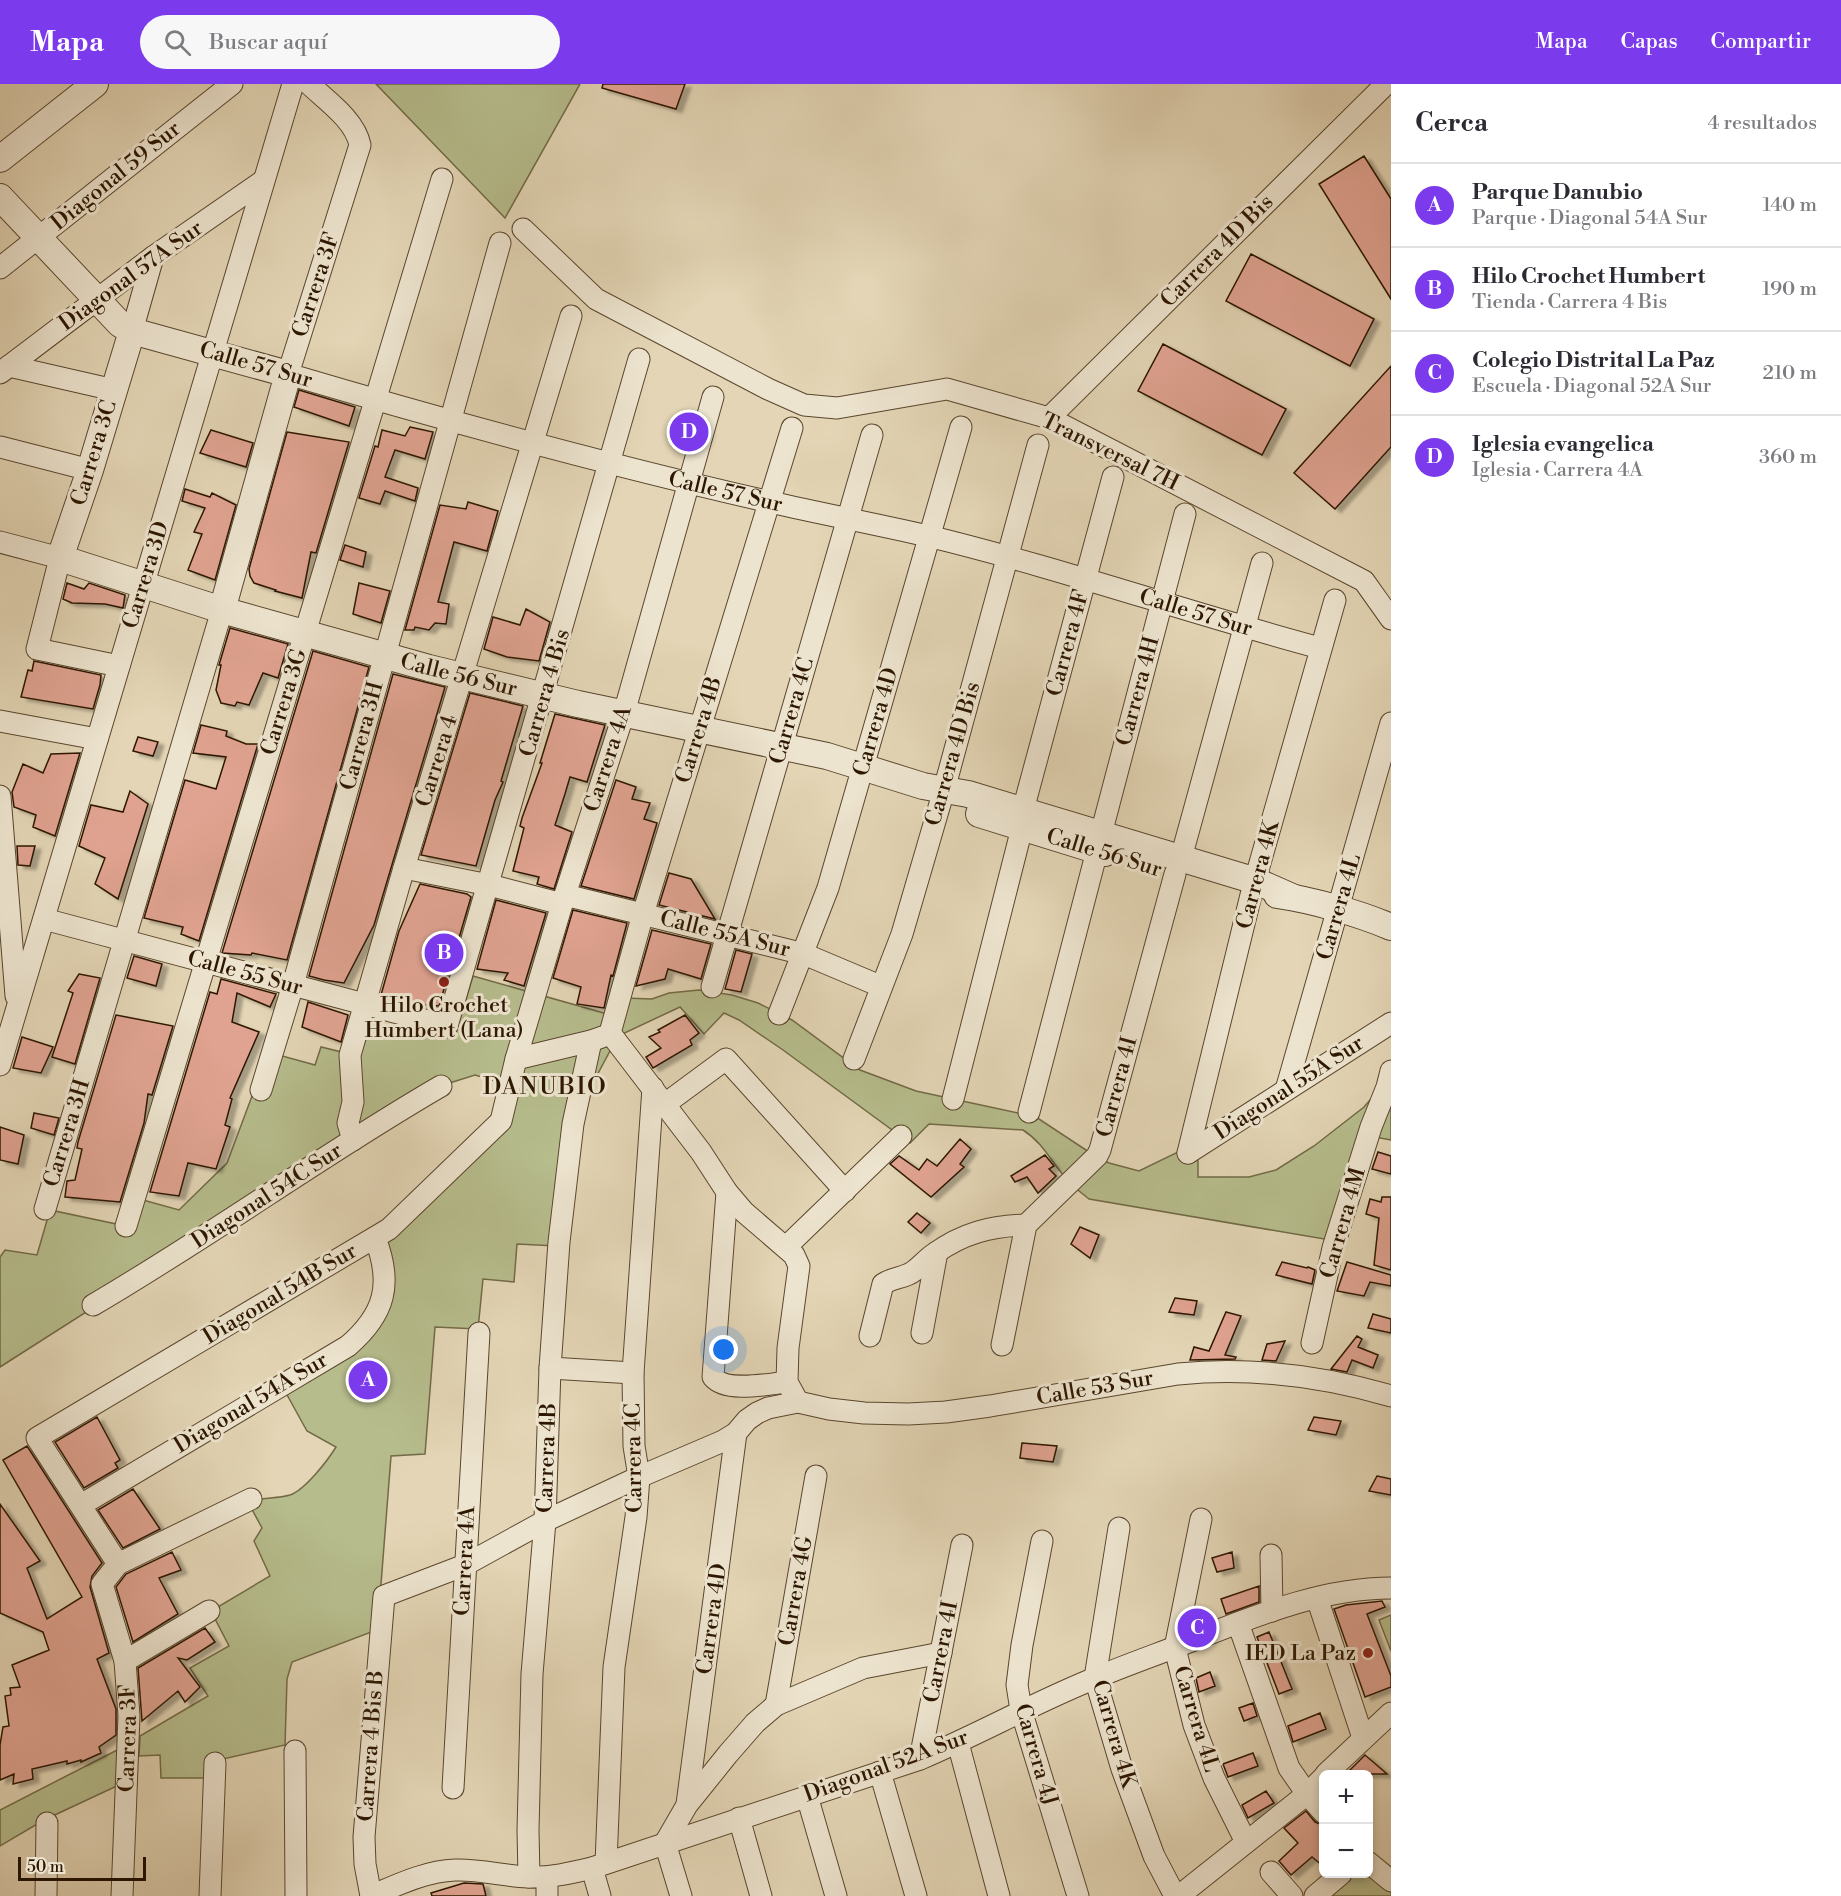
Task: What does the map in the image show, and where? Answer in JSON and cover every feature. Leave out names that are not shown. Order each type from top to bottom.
[{"type":"street","points":[[0,159],[95,84]]},
{"type":"street","name":"Diagonal 59 Sur","points":[[0,268],[232,84]]},
{"type":"street","name":"Carrera 3D","points":[[0,1065],[10,1018],[44,919],[293,84]]},
{"type":"street","name":"Carrera 3F","points":[[222,610],[288,374],[360,146],[358,135],[352,126],[309,84]]},
{"type":"street","name":"Carrera 4D Bis","points":[[1049,418],[1386,84]]},
{"type":"street","name":"Carrera 3G","points":[[126,1226],[442,179]]},
{"type":"street","name":"Diagonal 57A Sur","points":[[5,369],[153,257],[263,182]]},
{"type":"street","points":[[0,198],[96,300],[120,324],[132,331]]},
{"type":"street","name":"Transversal 7H","points":[[523,229],[596,299],[768,389],[804,405],[837,408],[947,388],[1049,418],[1364,581],[1391,619]]},
{"type":"street","name":"Carrera 3H","points":[[261,1090],[293,985],[500,243]]},
{"type":"street","name":"Carrera 3C","points":[[119,666],[37,649],[60,558],[90,470],[153,257]]},
{"type":"street","name":"Carrera 4","points":[[353,1140],[348,1123],[353,1102],[350,1055],[404,868],[571,316]]},
{"type":"street","name":"Calle 57 Sur","points":[[132,331],[532,443],[769,502],[929,537],[1320,648]]},
{"type":"street","name":"Carrera 4 Bis","points":[[447,1026],[544,696],[639,359]]},
{"type":"street","points":[[5,369],[114,390]]},
{"type":"street","name":"Carrera 4A","points":[[501,1121],[516,1059],[563,899],[624,713],[713,397]]},
{"type":"street","name":"Carrera 4D","points":[[779,1014],[828,888],[961,427]]},
{"type":"street","name":"Carrera 4B","points":[[610,1033],[643,914],[792,428]]},
{"type":"street","name":"Carrera 4C","points":[[712,987],[872,435]]},
{"type":"street","name":"Carrera 4D Bis","points":[[854,1059],[880,986],[902,934],[936,791],[1007,558],[1038,445]]},
{"type":"street","points":[[0,447],[90,470]]},
{"type":"street","name":"Carrera 4F","points":[[952,1099],[1113,477]]},
{"type":"street","name":"Carrera 4H","points":[[1029,1112],[1185,514]]},
{"type":"street","name":"Calle 56 Sur","points":[[0,542],[60,558],[222,610],[463,676],[544,696],[782,745],[827,756],[936,791],[968,794],[1023,819],[1391,927]]},
{"type":"street","name":"Carrera 4I","points":[[1026,1225],[1097,1156],[1100,1150],[1262,563]]},
{"type":"street","name":"Carrera 4K","points":[[1188,1153],[1254,886],[1335,600]]},
{"type":"street","name":"Carrera 3H","points":[[45,1209],[222,610]]},
{"type":"street","points":[[0,721],[97,739]]},
{"type":"street","name":"Carrera 4L","points":[[1286,1090],[1391,723]]},
{"type":"street","points":[[0,796],[10,1018]]},
{"type":"street","name":"Calle 55A Sur","points":[[404,868],[643,914],[804,954],[880,986]]},
{"type":"street","name":"Calle 55 Sur","points":[[44,919],[447,1026]]},
{"type":"street","name":"Diagonal 55A Sur","points":[[1188,1153],[1391,1023]]},
{"type":"street","points":[[465,1565],[545,1521],[723,1441],[736,1433],[747,1420],[757,1413],[768,1408],[798,1402],[787,1382],[788,1348],[799,1266],[797,1260],[744,1212],[610,1033],[591,1041],[516,1059]]},
{"type":"street","name":"Carrera 4B","points":[[541,1883],[528,1830],[532,1674],[545,1521],[550,1368],[559,1242],[573,1124],[591,1041]]},
{"type":"street","points":[[659,1096],[726,1059],[845,1191]]},
{"type":"street","name":"Carrera 4M","points":[[1311,1342],[1333,1248],[1391,1071]]},
{"type":"street","name":"Diagonal 54C Sur","points":[[93,1305],[168,1261],[353,1140],[441,1086]]},
{"type":"street","name":"Carrera 4C","points":[[600,1896],[599,1866],[615,1667],[636,1517],[639,1477],[634,1446],[633,1373],[659,1096]]},
{"type":"street","name":"Diagonal 54B Sur","points":[[81,1505],[37,1438],[375,1238],[400,1219],[501,1121]]},
{"type":"street","points":[[786,1248],[901,1136]]},
{"type":"street","points":[[728,1192],[713,1377],[717,1382],[730,1386],[787,1382]]},
{"type":"street","points":[[870,1336],[883,1284],[894,1277],[909,1274],[961,1237],[999,1226],[1026,1225],[1002,1345]]},
{"type":"street","name":"Diagonal 54A Sur","points":[[81,1505],[348,1346],[365,1332],[376,1314],[385,1289],[384,1267],[375,1238]]},
{"type":"street","points":[[922,1333],[937,1252]]},
{"type":"street","name":"Carrera 4A","points":[[453,1788],[479,1333]]},
{"type":"street","points":[[550,1368],[633,1373]]},
{"type":"street","name":"Calle 53 Sur","points":[[798,1402],[829,1409],[864,1413],[946,1412],[1178,1374],[1232,1370],[1303,1377],[1391,1396]]},
{"type":"street","name":"Carrera 4D","points":[[687,1805],[736,1433]]},
{"type":"street","name":"Carrera 4G","points":[[776,1706],[816,1476]]},
{"type":"street","points":[[81,1505],[118,1564],[251,1499]]},
{"type":"street","name":"Carrera 4L","points":[[1201,1519],[1175,1648],[1194,1725],[1214,1778],[1246,1842]]},
{"type":"street","name":"Carrera 4K","points":[[1119,1528],[1095,1678],[1122,1769],[1154,1856],[1177,1896]]},
{"type":"street","name":"Carrera 4J","points":[[1042,1541],[1017,1685],[1021,1710],[1078,1896]]},
{"type":"street","name":"Carrera 4I","points":[[920,1759],[962,1545]]},
{"type":"street","points":[[1271,1556],[1272,1611]]},
{"type":"street","name":"Carrera 3F","points":[[118,1564],[102,1584],[125,1661],[129,1726],[122,1896]]},
{"type":"street","name":"Carrera 4 Bis B","points":[[371,1896],[365,1864],[364,1837],[384,1596],[465,1565]]},
{"type":"street","name":"Diagonal 52A Sur","points":[[371,1896],[420,1877],[456,1870],[541,1883],[599,1866],[920,1759],[958,1743],[1021,1710],[1095,1678],[1272,1611],[1354,1589],[1391,1588]]},
{"type":"street","points":[[1317,1598],[1363,1738]]},
{"type":"street","points":[[125,1661],[209,1611]]},
{"type":"street","points":[[1238,1623],[1289,1768],[1319,1808]]},
{"type":"street","points":[[681,1896],[665,1843],[687,1805],[755,1722],[776,1706],[862,1668],[941,1653]]},
{"type":"street","points":[[1331,1770],[1391,1713]]},
{"type":"street","points":[[958,1743],[999,1896]]},
{"type":"street","points":[[295,1751],[296,1896]]},
{"type":"street","points":[[210,1896],[215,1763]]},
{"type":"street","points":[[880,1772],[916,1896]]},
{"type":"street","points":[[1177,1896],[1307,1794],[1319,1782]]},
{"type":"street","points":[[807,1796],[836,1896]]},
{"type":"street","points":[[739,1818],[761,1896]]},
{"type":"street","points":[[46,1896],[47,1823]]},
{"type":"street","points":[[1373,1867],[1391,1881]]},
{"type":"street","points":[[1271,1872],[1292,1896]]},
{"type":"street","points":[[1315,1896],[1336,1878]]},
{"type":"green space","points":[[376,84],[580,84],[505,218]]},
{"type":"green space","points":[[473,976],[618,1017],[625,998],[652,999],[669,993],[699,990],[732,995],[758,1003],[792,1020],[860,1070],[916,1091],[1036,1117],[1109,1163],[1139,1171],[1182,1150],[1198,1161],[1198,1177],[1249,1177],[1276,1170],[1314,1146],[1364,1107],[1389,1078],[1391,1078],[1391,1140],[1364,1135],[1330,1240],[1089,1199],[1071,1184],[1043,1148],[1023,1130],[929,1124],[910,1143],[783,1050],[739,1020],[724,1013],[704,1034],[680,1007],[618,1036],[571,1124],[557,1246],[517,1244],[514,1282],[483,1279],[478,1329],[435,1327],[425,1454],[391,1456],[380,1597],[374,1631],[292,1662],[287,1679],[285,1745],[214,1761],[212,1778],[161,1778],[160,1755],[139,1756],[140,1736],[208,1696],[190,1668],[229,1646],[211,1611],[270,1576],[254,1541],[262,1528],[248,1502],[296,1492],[316,1474],[336,1447],[307,1431],[286,1393],[371,1334],[385,1241],[500,1136],[509,1085],[475,1075],[440,1086],[0,1367],[0,1257],[5,1250],[37,1255],[50,1210],[126,1226],[132,1197],[179,1210],[227,1163],[255,1088],[279,1055],[315,1065],[321,1047],[358,1056],[368,1024],[454,1039]]},
{"type":"green space","points":[[1391,1615],[1391,1651],[1379,1620]]},
{"type":"green space","points":[[121,1748],[119,1785],[44,1820],[0,1846],[0,1810]]},
{"type":"green space","points":[[1373,1877],[1391,1889],[1391,1896],[1331,1896],[1351,1878]]},
{"type":"building","points":[[603,84],[685,84],[676,109],[602,88]]},
{"type":"building","points":[[1364,156],[1391,199],[1391,299],[1319,184]]},
{"type":"building","points":[[1251,254],[1374,319],[1350,366],[1226,301]]},
{"type":"building","points":[[1163,344],[1286,409],[1262,455],[1138,391]]},
{"type":"building","points":[[1391,366],[1391,447],[1335,509],[1294,473]]},
{"type":"building","points":[[299,390],[355,407],[349,426],[294,407]]},
{"type":"building","points":[[410,427],[433,432],[425,459],[395,450],[385,477],[418,488],[415,501],[385,491],[380,504],[359,498],[382,430],[405,436]]},
{"type":"building","points":[[211,430],[253,443],[246,467],[200,453]]},
{"type":"building","points":[[287,432],[349,442],[316,553],[311,552],[302,598],[254,583],[249,569]]},
{"type":"building","points":[[185,489],[210,497],[212,493],[236,505],[215,580],[188,570],[202,534],[194,532],[205,508],[182,501]]},
{"type":"building","points":[[468,502],[498,511],[487,551],[454,542],[438,602],[449,604],[446,624],[435,623],[429,630],[415,627],[414,630],[405,630],[440,505],[466,509]]},
{"type":"building","points":[[345,545],[366,552],[363,567],[340,560]]},
{"type":"building","points":[[67,583],[84,589],[89,583],[125,595],[123,608],[105,604],[72,603],[63,599]]},
{"type":"building","points":[[359,583],[390,591],[381,623],[353,614]]},
{"type":"building","points":[[526,609],[550,622],[539,661],[507,657],[484,649],[493,617],[520,625]]},
{"type":"building","points":[[230,628],[288,644],[278,678],[263,673],[249,705],[237,702],[235,706],[221,703],[216,690],[221,665],[219,665]]},
{"type":"building","points":[[313,651],[369,667],[287,960],[252,953],[251,955],[222,953]]},
{"type":"building","points":[[34,661],[101,675],[93,709],[21,697],[28,670],[32,671]]},
{"type":"building","points":[[393,674],[445,687],[374,925],[344,983],[324,980],[309,976]]},
{"type":"building","points":[[470,693],[523,706],[501,781],[503,782],[495,800],[476,866],[421,855]]},
{"type":"building","points":[[555,714],[605,725],[587,782],[570,777],[555,825],[572,832],[554,889],[537,884],[539,877],[513,871],[524,828],[520,826],[522,818],[542,763],[540,763]]},
{"type":"building","points":[[201,725],[227,731],[226,736],[246,744],[258,744],[199,941],[181,934],[183,927],[144,918],[185,780],[216,789],[226,757],[193,753]]},
{"type":"building","points":[[138,737],[158,742],[153,756],[133,751]]},
{"type":"building","points":[[80,753],[55,836],[33,827],[36,815],[14,807],[12,792],[23,764],[43,773],[51,754]]},
{"type":"building","points":[[616,780],[636,787],[632,799],[650,803],[644,819],[657,823],[634,899],[581,886]]},
{"type":"building","points":[[130,791],[148,804],[118,899],[95,884],[105,858],[79,846],[91,805],[123,812]]},
{"type":"building","points":[[17,846],[35,846],[30,866],[18,865]]},
{"type":"building","points":[[669,873],[691,879],[715,919],[659,905]]},
{"type":"building","points":[[420,884],[467,894],[471,897],[439,1006],[408,1003],[381,995],[399,931]]},
{"type":"building","points":[[496,900],[546,913],[524,986],[504,980],[508,973],[477,969]]},
{"type":"building","points":[[573,910],[627,923],[613,976],[611,975],[604,1008],[577,1004],[581,987],[553,978]]},
{"type":"building","points":[[652,930],[711,944],[701,979],[668,969],[665,979],[636,986]]},
{"type":"building","points":[[736,950],[752,954],[741,992],[725,989]]},
{"type":"building","points":[[134,956],[162,964],[156,986],[127,978]]},
{"type":"building","points":[[79,974],[100,978],[75,1064],[52,1057],[73,993],[68,991]]},
{"type":"building","points":[[221,979],[276,994],[270,1007],[237,993],[232,1022],[259,1032],[230,1098],[232,1099],[225,1125],[230,1127],[216,1169],[188,1163],[179,1196],[150,1192],[210,992],[217,994]]},
{"type":"building","points":[[308,1002],[348,1015],[341,1042],[302,1027]]},
{"type":"building","points":[[116,1015],[173,1026],[152,1095],[148,1094],[144,1123],[120,1202],[65,1197],[67,1181],[75,1180],[82,1149],[77,1148],[78,1142]]},
{"type":"building","points":[[685,1015],[699,1033],[690,1040],[692,1045],[653,1068],[646,1057],[661,1048],[649,1037]]},
{"type":"building","points":[[22,1037],[53,1047],[41,1073],[13,1068]]},
{"type":"building","points":[[34,1113],[59,1118],[54,1135],[31,1128]]},
{"type":"building","points":[[0,1127],[24,1135],[18,1164],[0,1160]]},
{"type":"building","points":[[960,1139],[971,1149],[960,1164],[964,1167],[931,1197],[890,1164],[899,1156],[919,1170],[927,1159],[937,1166]]},
{"type":"building","points":[[1378,1152],[1391,1156],[1391,1174],[1372,1169]]},
{"type":"building","points":[[1045,1155],[1054,1166],[1049,1169],[1056,1176],[1038,1193],[1027,1177],[1015,1182],[1011,1176]]},
{"type":"building","points":[[1382,1197],[1391,1197],[1391,1270],[1374,1265],[1379,1218],[1366,1214],[1370,1199],[1381,1202]]},
{"type":"building","points":[[917,1213],[930,1223],[921,1233],[908,1222]]},
{"type":"building","points":[[1080,1227],[1099,1235],[1090,1258],[1071,1244]]},
{"type":"building","points":[[1282,1262],[1315,1270],[1312,1284],[1276,1275]]},
{"type":"building","points":[[1347,1262],[1391,1275],[1391,1286],[1370,1282],[1364,1296],[1337,1291]]},
{"type":"building","points":[[1175,1298],[1197,1301],[1194,1315],[1169,1312]]},
{"type":"building","points":[[1226,1312],[1241,1316],[1225,1355],[1236,1357],[1235,1359],[1190,1360],[1194,1347],[1209,1351]]},
{"type":"building","points":[[1373,1314],[1391,1319],[1391,1333],[1368,1328]]},
{"type":"building","points":[[1357,1336],[1362,1339],[1358,1347],[1378,1355],[1373,1368],[1352,1360],[1347,1372],[1331,1369]]},
{"type":"building","points":[[1285,1341],[1276,1361],[1262,1360],[1267,1344]]},
{"type":"building","points":[[97,1417],[120,1460],[115,1463],[118,1468],[84,1488],[55,1442]]},
{"type":"building","points":[[1314,1417],[1341,1421],[1336,1435],[1308,1430]]},
{"type":"building","points":[[1022,1443],[1057,1446],[1053,1462],[1020,1458]]},
{"type":"building","points":[[27,1446],[102,1563],[92,1576],[90,1587],[109,1653],[97,1659],[116,1709],[116,1735],[99,1747],[101,1753],[81,1762],[81,1760],[67,1764],[67,1761],[32,1769],[33,1779],[13,1784],[14,1774],[0,1780],[0,1745],[3,1727],[9,1726],[5,1696],[11,1695],[10,1688],[20,1687],[12,1665],[49,1650],[43,1632],[0,1613],[0,1504],[40,1561],[27,1568],[47,1619],[82,1597],[3,1460]]},
{"type":"building","points":[[1377,1476],[1391,1479],[1391,1495],[1369,1491]]},
{"type":"building","points":[[133,1489],[160,1529],[123,1548],[98,1510]]},
{"type":"building","points":[[172,1552],[181,1570],[159,1578],[178,1614],[133,1642],[116,1587],[126,1574]]},
{"type":"building","points":[[1232,1552],[1234,1568],[1217,1572],[1212,1558]]},
{"type":"building","points":[[1259,1586],[1259,1602],[1226,1614],[1221,1599]]},
{"type":"building","name":"IED La Paz","points":[[1382,1601],[1385,1607],[1367,1614],[1391,1676],[1391,1687],[1365,1697],[1334,1609],[1346,1605]]},
{"type":"building","points":[[205,1628],[215,1642],[187,1660],[178,1658],[200,1687],[185,1702],[178,1691],[142,1721],[138,1668]]},
{"type":"building","points":[[1269,1632],[1292,1689],[1279,1694],[1257,1637]]},
{"type":"building","points":[[1210,1672],[1215,1686],[1199,1692],[1196,1678]]},
{"type":"building","points":[[1253,1703],[1257,1716],[1244,1721],[1239,1708]]},
{"type":"building","points":[[1320,1713],[1326,1729],[1293,1742],[1288,1726]]},
{"type":"building","points":[[1253,1753],[1258,1766],[1228,1777],[1223,1764]]},
{"type":"building","points":[[1365,1755],[1387,1774],[1373,1774],[1373,1770],[1350,1770]]},
{"type":"building","points":[[1266,1791],[1274,1803],[1248,1818],[1242,1805]]},
{"type":"building","points":[[1306,1811],[1319,1824],[1319,1863],[1312,1857],[1291,1875],[1279,1861],[1298,1843],[1284,1828]]},
{"type":"building","points":[[464,1883],[483,1884],[486,1896],[432,1896],[431,1893]]},
{"type":"place","name":"Iglesia evangelica","points":[[689,432]]},
{"type":"place","name":"Hilo Crochet Humbert","points":[[444,953]]},
{"type":"place","name":"Hilo Crochet Humbert (Lana)","points":[[444,982]]},
{"type":"place","name":"Parque Danubio","points":[[368,1380]]},
{"type":"place","name":"Colegio Distrital La Paz","points":[[1197,1628]]},
{"type":"place","name":"IED La Paz","points":[[1368,1653]]},
{"type":"district","name":"DANUBIO","points":[[545,1087]]}]
